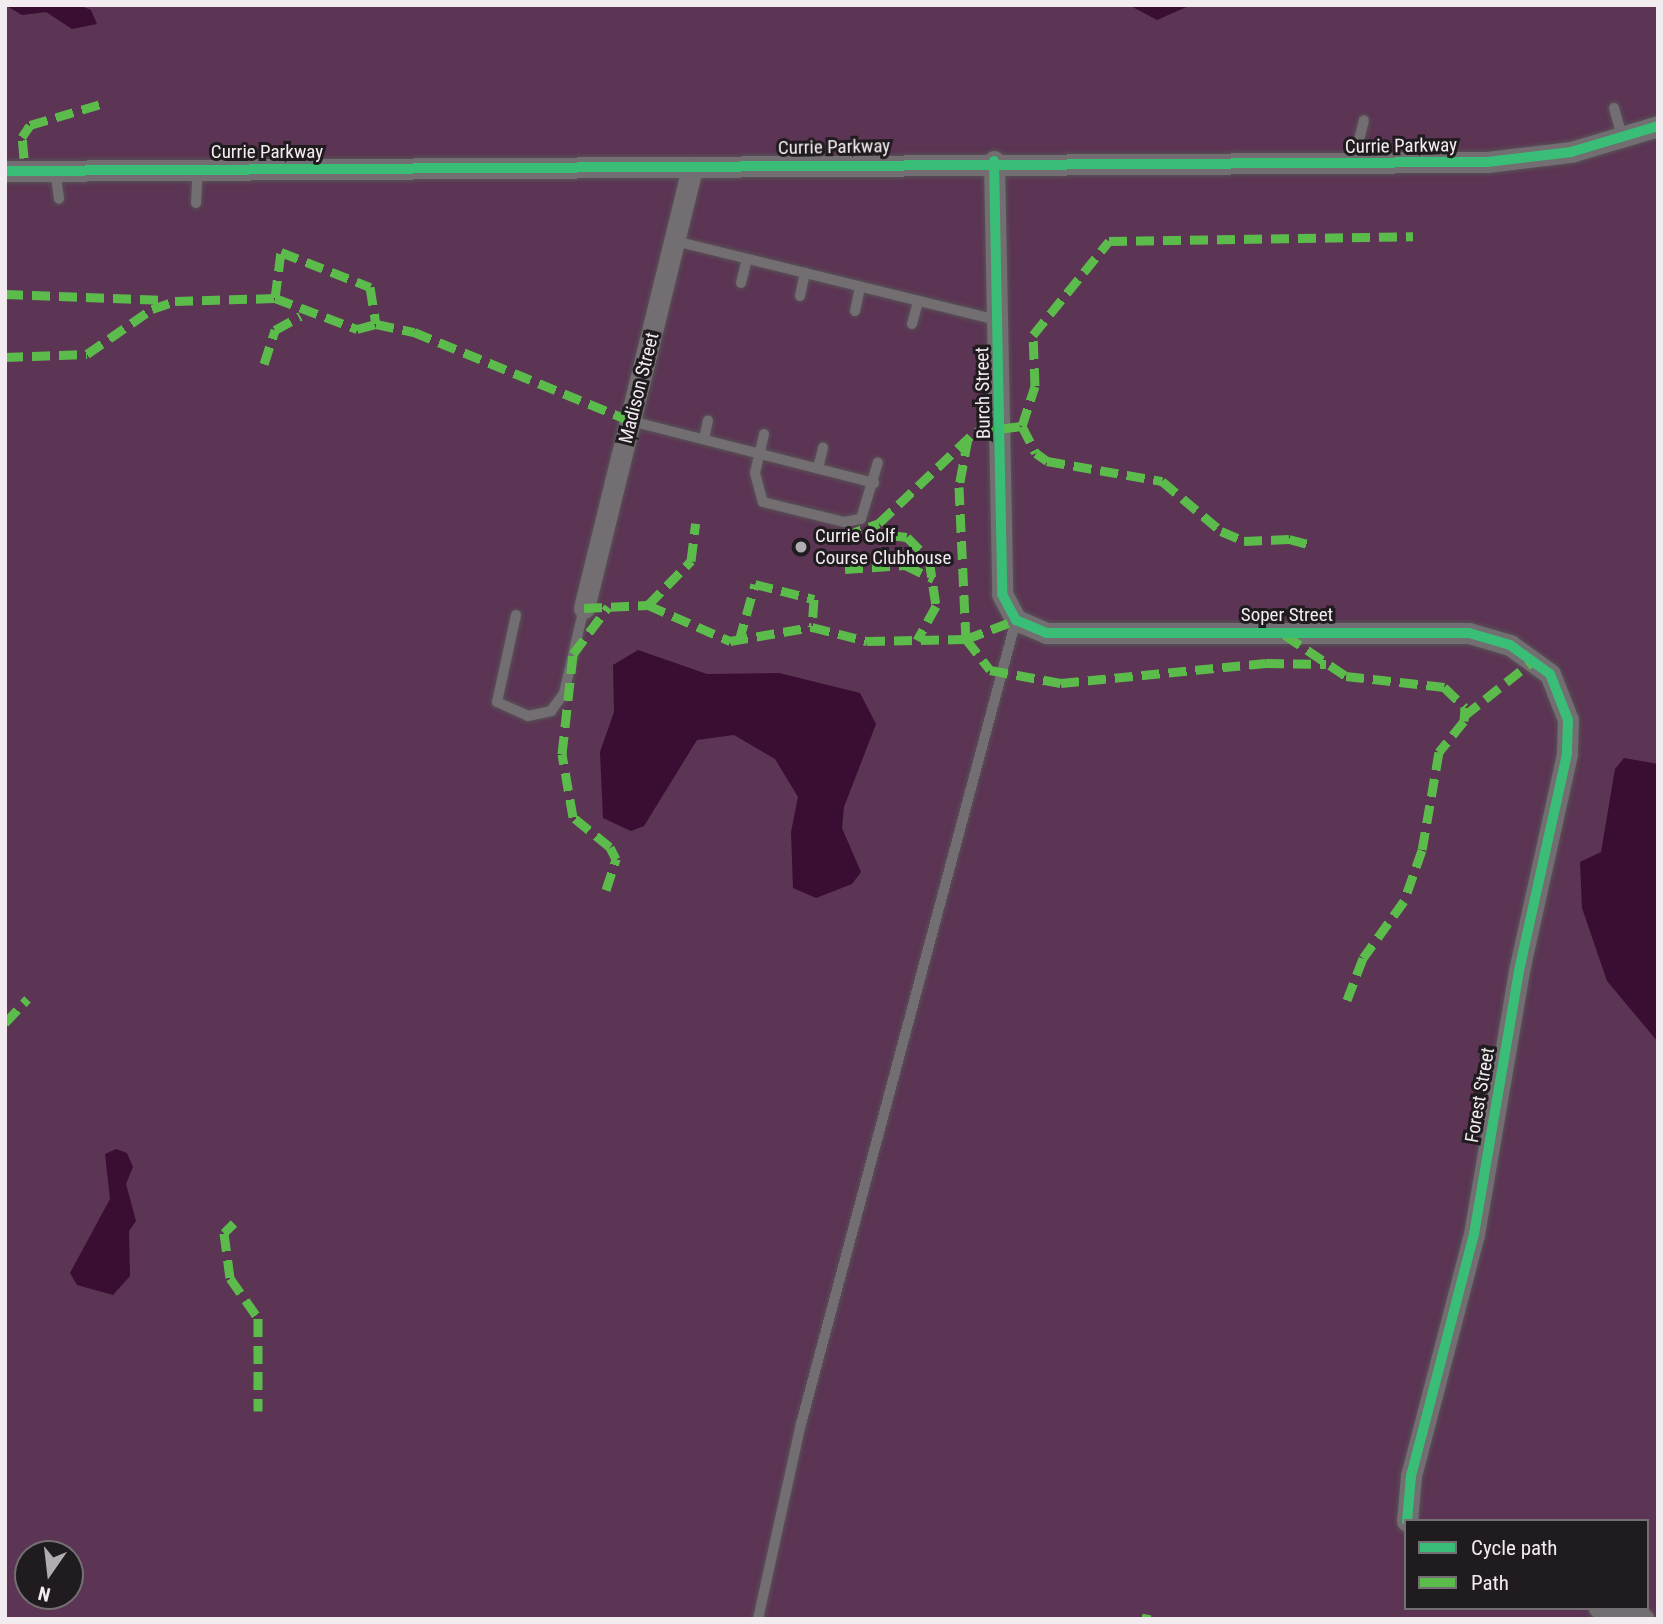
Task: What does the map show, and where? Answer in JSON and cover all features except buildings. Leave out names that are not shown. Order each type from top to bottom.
[{"type":"street","name":"Currie Parkway","points":[[5,171],[692,167],[994,162],[1353,164],[1530,159],[1623,139],[1658,126]]},
{"type":"street","name":"Burch Street","points":[[994,162],[1002,594],[1016,620]]},
{"type":"street","name":"Madison Street","points":[[584,608],[692,167]]},
{"type":"street","name":"Soper Street","points":[[1016,620],[1046,633],[1469,633],[1510,645],[1550,674]]},
{"type":"street","name":"Forest Street","points":[[1407,1519],[1411,1476],[1474,1234],[1519,971],[1567,754],[1568,720],[1550,674]]},
{"type":"street","points":[[1607,1610],[1644,1619]]},
{"type":"lane","points":[[1614,108],[1623,139]]},
{"type":"lane","points":[[1353,164],[1364,120]]},
{"type":"lane","points":[[55,170],[59,199]]},
{"type":"lane","points":[[196,203],[198,170]]},
{"type":"lane","points":[[675,241],[999,321]]},
{"type":"lane","points":[[741,283],[747,259]]},
{"type":"lane","points":[[800,296],[805,273]]},
{"type":"lane","points":[[855,311],[860,287]]},
{"type":"lane","points":[[912,324],[918,301]]},
{"type":"lane","points":[[704,439],[708,420]]},
{"type":"lane","points":[[631,421],[874,483]]},
{"type":"lane","points":[[764,433],[759,453],[756,489],[764,502],[845,522],[861,519],[874,483],[878,462]]},
{"type":"lane","points":[[818,468],[823,448]]},
{"type":"lane","points":[[516,615],[497,702],[528,716],[551,711],[564,693],[584,608]]},
{"type":"lane","points":[[758,1619],[801,1424],[1016,620]]},
{"type":"shaded area","points":[[5,5],[1658,5],[1658,1619],[5,1619]]},
{"type":"shaded area","points":[[5,5],[79,5],[91,10],[97,24],[72,29],[46,12],[22,15]]},
{"type":"shaded area","points":[[1129,5],[1191,5],[1157,20]]},
{"type":"shaded area","points":[[638,650],[707,674],[779,673],[860,693],[876,724],[844,807],[842,828],[861,872],[852,884],[816,898],[793,888],[791,832],[798,797],[775,759],[734,735],[697,740],[644,826],[631,831],[603,818],[600,752],[614,712],[613,665]]},
{"type":"shaded area","points":[[1624,758],[1658,764],[1658,1042],[1607,981],[1582,908],[1580,862],[1601,852],[1615,769]]},
{"type":"shaded area","points":[[116,1149],[127,1153],[133,1167],[126,1184],[136,1221],[129,1231],[130,1276],[113,1295],[77,1285],[70,1273],[110,1199],[105,1154]]},
{"type":"marked path","points":[[24,158],[22,137],[30,125],[101,104]]},
{"type":"marked path","points":[[1022,426],[1035,386],[1033,335],[1109,241],[1413,236]]},
{"type":"marked path","points":[[275,298],[281,252],[370,287],[376,324]]},
{"type":"marked path","points":[[5,294],[166,300]]},
{"type":"marked path","points":[[5,357],[87,354],[152,309],[175,301],[275,298],[357,329],[376,324],[414,332],[631,421]]},
{"type":"marked path","points":[[264,364],[275,330],[300,316]]},
{"type":"marked path","points":[[844,536],[879,523],[975,432],[1022,426],[1036,453],[1047,461],[1162,481],[1221,531],[1244,541],[1289,539],[1311,545]]},
{"type":"marked path","points":[[968,438],[959,487],[966,639],[990,670],[1061,683],[1266,663],[1326,664]]},
{"type":"marked path","points":[[648,605],[691,561],[696,523]]},
{"type":"marked path","points":[[864,532],[907,537],[929,559],[936,606],[917,640]]},
{"type":"marked path","points":[[845,569],[905,565],[934,579]]},
{"type":"marked path","points":[[739,641],[755,584],[814,599],[812,627]]},
{"type":"marked path","points":[[584,608],[648,605],[730,641],[812,627],[867,641],[966,639],[1016,620]]},
{"type":"marked path","points":[[606,890],[616,859],[610,847],[573,817],[562,754],[573,654],[608,607]]},
{"type":"marked path","points":[[1285,635],[1346,676],[1444,687],[1465,707],[1464,721],[1439,752],[1422,850],[1404,901],[1363,958],[1347,1000]]},
{"type":"marked path","points":[[1464,716],[1533,661]]},
{"type":"marked path","points":[[5,1023],[27,999]]},
{"type":"marked path","points":[[234,1223],[224,1233],[230,1278],[258,1318],[258,1411]]},
{"type":"marked path","points":[[1146,1619],[1147,1614]]},
{"type":"cycle path","points":[[5,171],[1487,162],[1571,152],[1658,126]]},
{"type":"cycle path","points":[[994,161],[1002,594],[1016,620],[1046,633],[1469,633],[1510,645],[1550,674],[1568,720],[1567,754],[1519,971],[1474,1234],[1411,1476],[1407,1519]]},
{"type":"place","name":"Currie Golf Course Clubhouse","points":[[801,547]]}]
